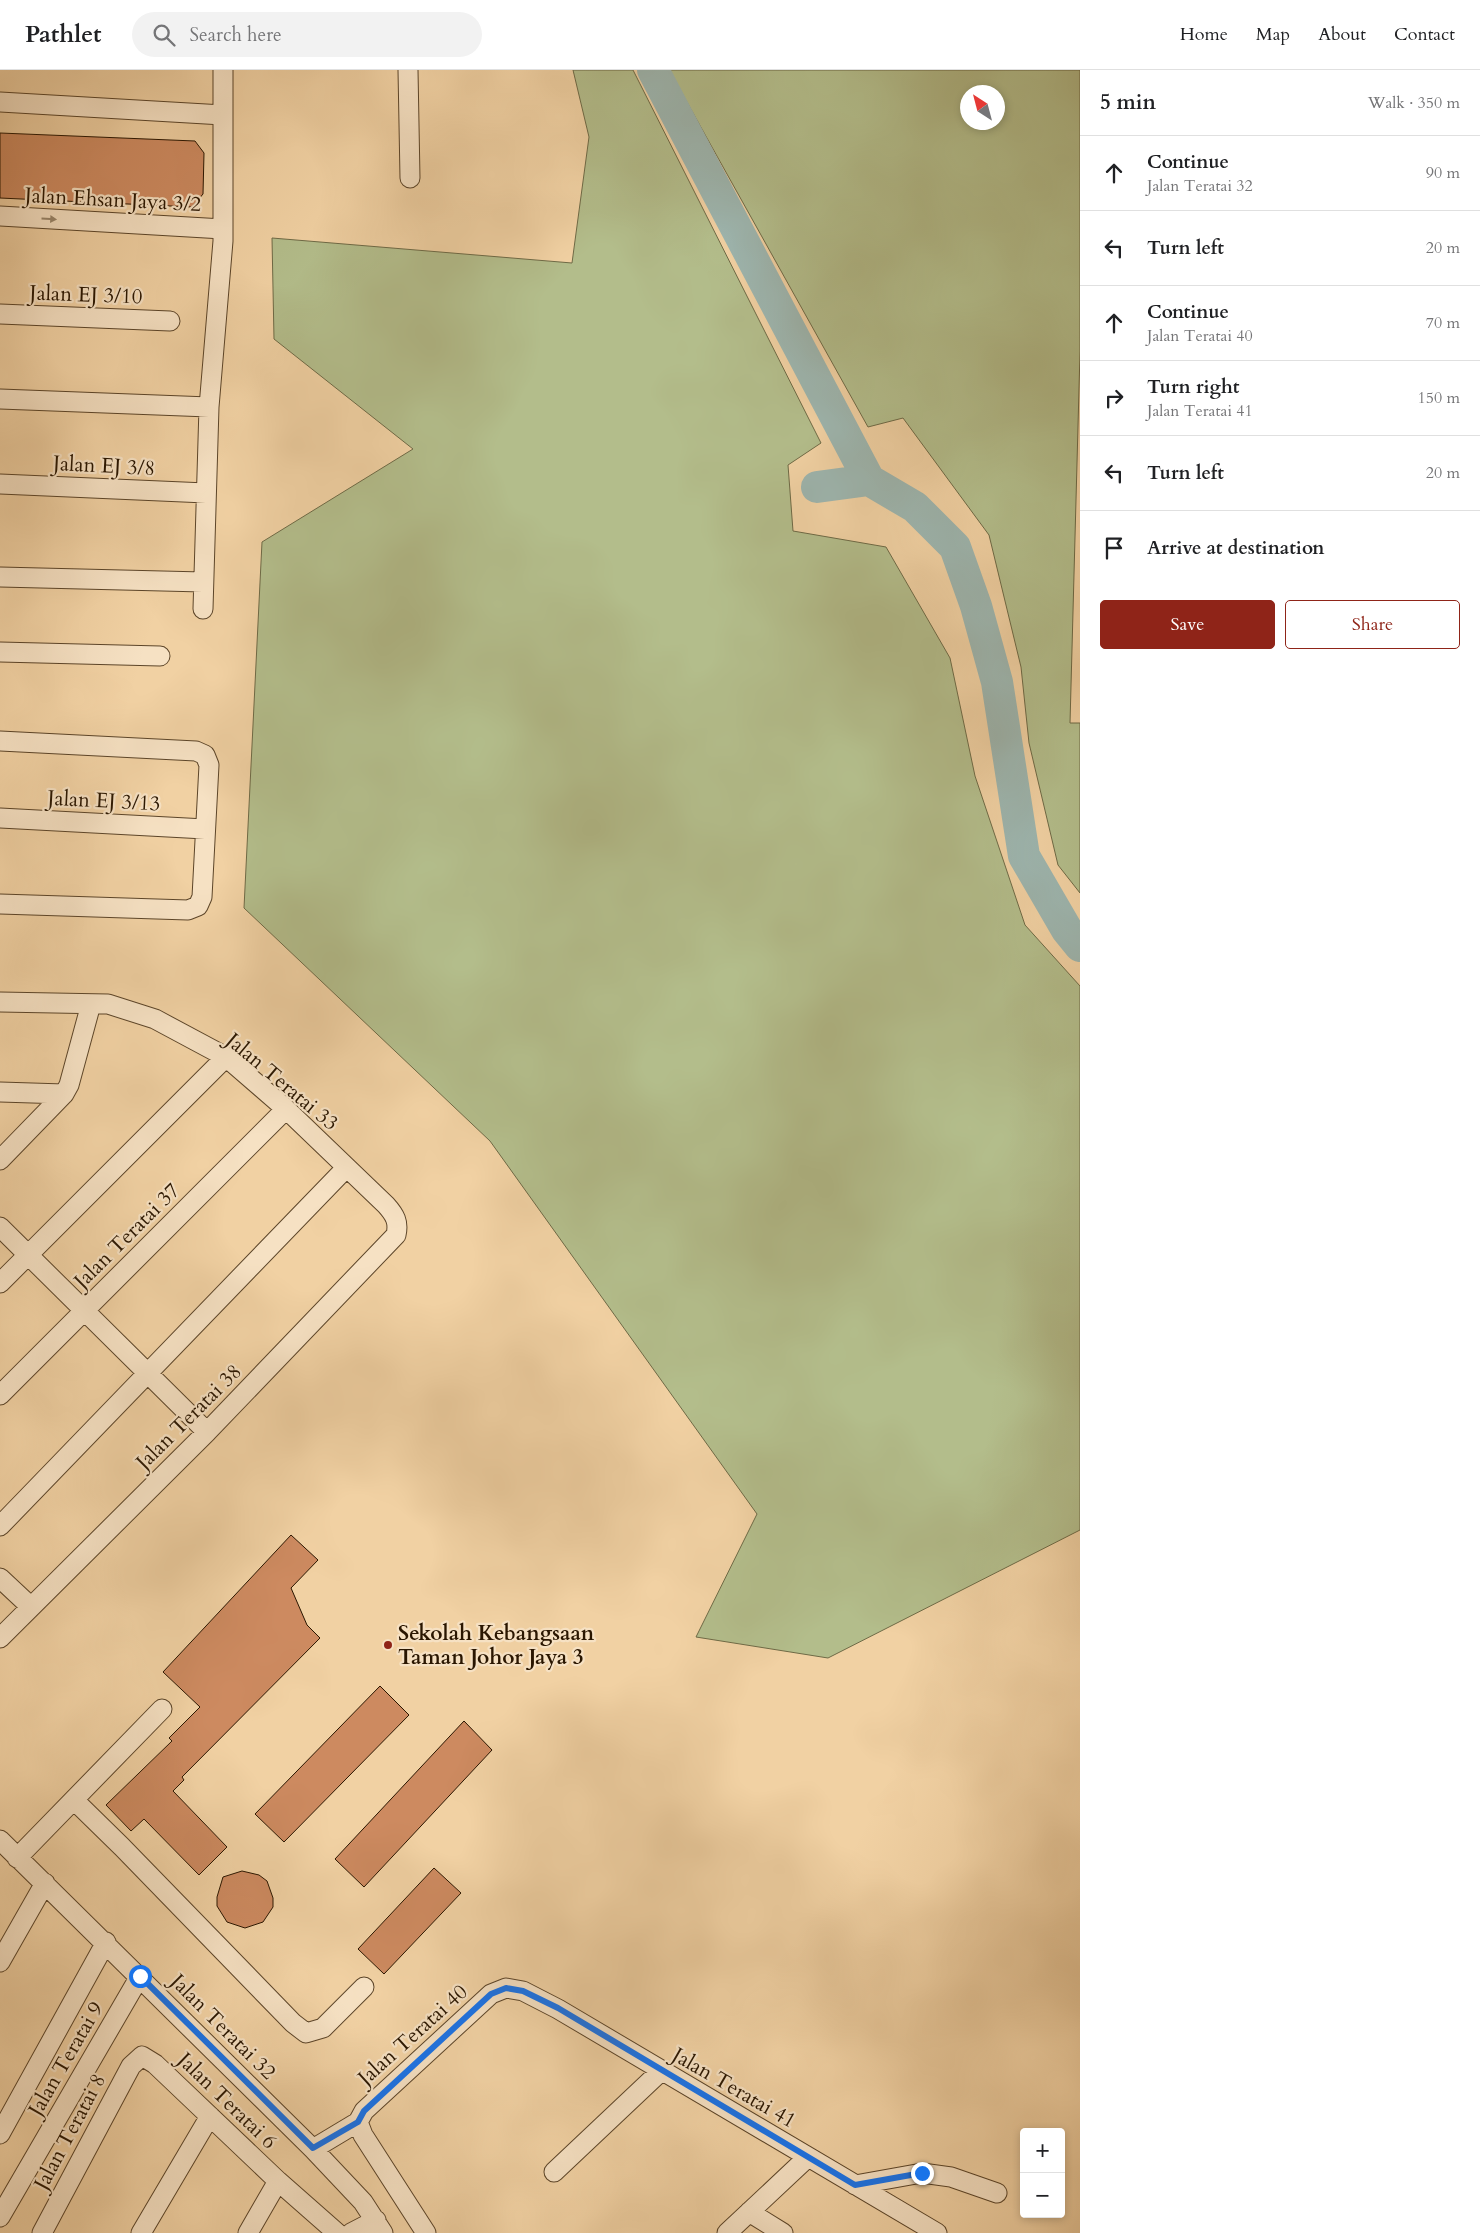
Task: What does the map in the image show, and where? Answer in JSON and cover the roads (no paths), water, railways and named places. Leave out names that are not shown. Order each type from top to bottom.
[{"type":"street","points":[[203,609],[209,407],[223,229],[223,70]]},
{"type":"street","points":[[408,70],[410,178]]},
{"type":"street","points":[[0,102],[223,116]]},
{"type":"street","name":"Jalan Ehsan Jaya 3/2","points":[[0,216],[223,229]]},
{"type":"street","name":"Jalan EJ 3/10","points":[[0,314],[170,321]]},
{"type":"street","points":[[0,399],[209,407]]},
{"type":"street","name":"Jalan EJ 3/8","points":[[0,484],[206,493]]},
{"type":"street","points":[[0,577],[203,582]]},
{"type":"street","points":[[0,652],[160,656]]},
{"type":"street","points":[[0,741],[196,751],[201,752],[208,760],[201,902],[198,906],[188,910],[0,904]]},
{"type":"street","name":"Jalan EJ 3/13","points":[[0,818],[205,829]]},
{"type":"street","name":"Jalan Teratai 33","points":[[0,1002],[108,1004],[123,1007],[155,1019],[226,1057],[286,1109],[386,1205],[397,1219]]},
{"type":"street","points":[[0,1160],[64,1094],[69,1085],[91,1004]]},
{"type":"street","points":[[0,1283],[226,1057]]},
{"type":"street","points":[[0,1092],[64,1094]]},
{"type":"street","name":"Jalan Teratai 37","points":[[0,1395],[286,1109]]},
{"type":"street","points":[[0,1526],[346,1168]]},
{"type":"street","name":"Jalan Teratai 38","points":[[0,1638],[207,1432],[396,1236],[397,1219]]},
{"type":"street","points":[[0,1227],[207,1432]]},
{"type":"street","points":[[0,1578],[31,1607]]},
{"type":"street","points":[[17,1858],[162,1709]]},
{"type":"street","points":[[74,1800],[293,2023],[306,2033],[324,2028],[364,1987]]},
{"type":"street","name":"Jalan Teratai 32","points":[[0,1840],[106,1942],[313,2148],[363,2202],[380,2226]]},
{"type":"street","points":[[0,1962],[45,1883]]},
{"type":"street","points":[[0,2134],[106,1942]]},
{"type":"street","name":"Jalan Teratai 9","points":[[0,2217],[140,1976]]},
{"type":"street","name":"Jalan Teratai 41","points":[[506,1988],[523,1991],[558,2008],[661,2072],[937,2233]]},
{"type":"street","name":"Jalan Teratai 40","points":[[358,2122],[364,2111],[491,1994],[506,1988]]},
{"type":"street","name":"Jalan Teratai 6","points":[[142,2056],[155,2064],[278,2181],[337,2233]]},
{"type":"street","name":"Jalan Teratai 8","points":[[42,2233],[132,2066],[142,2056]]},
{"type":"street","points":[[554,2172],[661,2072]]},
{"type":"street","points":[[141,2233],[210,2116]]},
{"type":"street","points":[[313,2148],[358,2122],[363,2135],[426,2233]]},
{"type":"street","points":[[727,2233],[808,2157]]},
{"type":"street","points":[[855,2185],[922,2173],[951,2177],[997,2193]]},
{"type":"street","points":[[248,2233],[278,2181]]},
{"type":"street","points":[[749,2212],[783,2233]]},
{"type":"street","points":[[351,2233],[380,2226]]},
{"type":"waterway","points":[[653,70],[869,480]]},
{"type":"waterway","points":[[817,487],[869,480],[915,507],[955,547],[976,606],[997,682],[1024,856],[1067,930],[1080,946]]},
{"type":"place","name":"Sekolah Kebangsaan Taman Johor Jaya 3","points":[[388,1645]]}]
